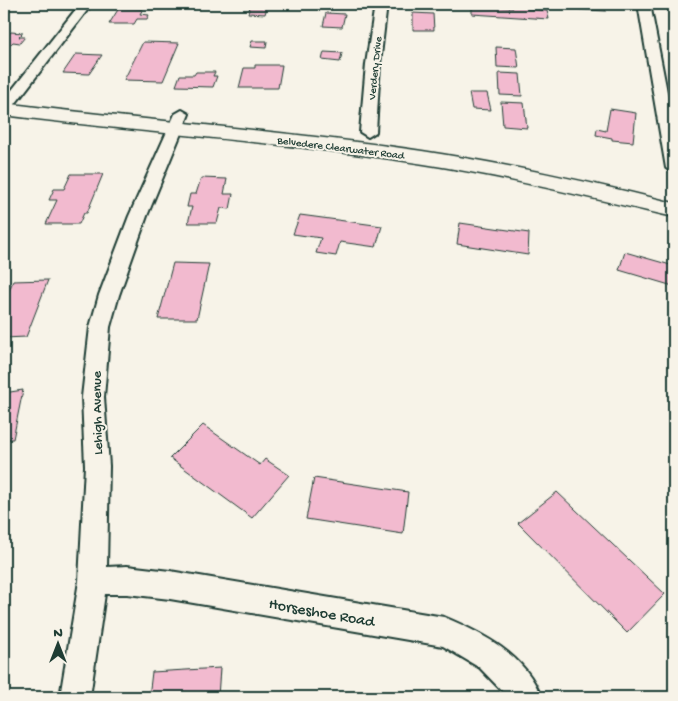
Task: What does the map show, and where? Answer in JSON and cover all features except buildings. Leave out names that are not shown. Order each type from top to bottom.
[{"type":"main road","name":"Belvedere Clearwater Road","points":[[6,103],[177,122],[294,141],[443,160],[564,183],[674,210]]},
{"type":"main road","name":"Belvedere Clearwater Road","points":[[177,122],[368,132],[493,151],[618,177]]},
{"type":"street","points":[[6,103],[45,58],[86,4]]},
{"type":"street","name":"Verdery Drive","points":[[368,132],[373,64],[381,4]]},
{"type":"street","points":[[644,4],[674,168]]},
{"type":"street","name":"Lehigh Avenue","points":[[75,697],[93,581],[97,525],[97,466],[93,397],[100,327],[109,295],[177,122]]},
{"type":"street","name":"Horseshoe Road","points":[[93,581],[127,580],[170,585],[444,632],[470,642],[495,660],[517,683],[526,697]]}]
